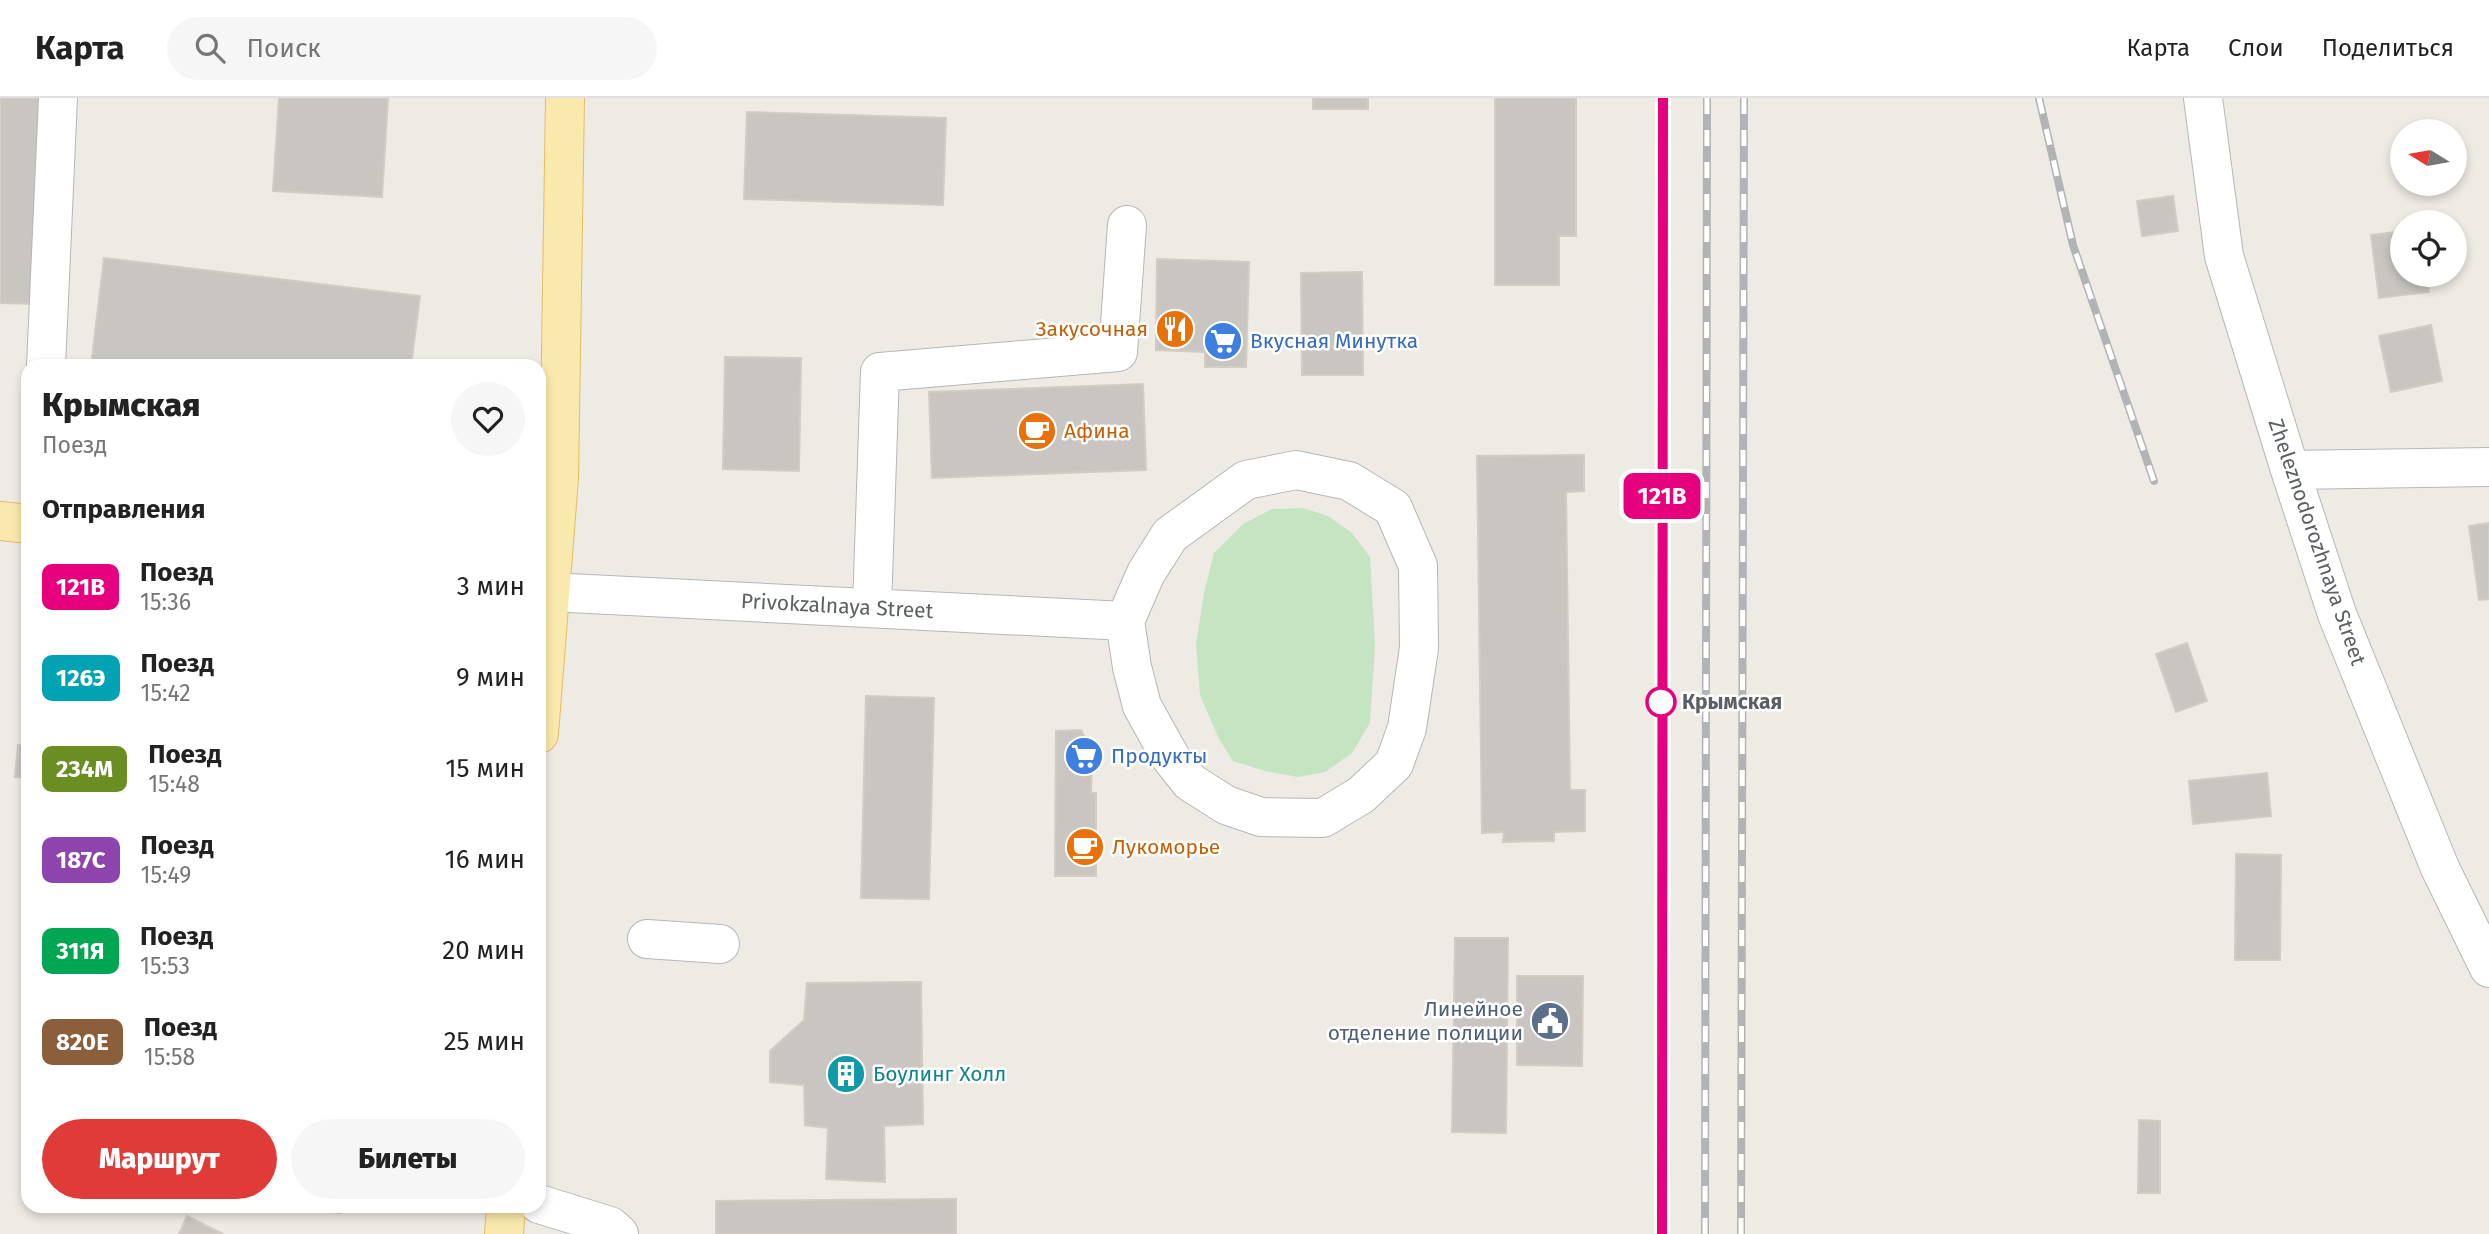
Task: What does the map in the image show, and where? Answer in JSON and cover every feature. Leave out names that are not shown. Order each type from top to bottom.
[{"type":"main road","points":[[546,576],[559,478],[565,98]]},
{"type":"main road","points":[[0,521],[21,523]]},
{"type":"main road","points":[[503,1234],[505,1213]]},
{"type":"street","points":[[46,359],[58,98]]},
{"type":"street","name":"Zheleznodorozhnaya Street","points":[[2203,98],[2224,256],[2290,470],[2343,627],[2440,868],[2489,968]]},
{"type":"street","points":[[872,607],[880,372],[1118,352],[1127,225]]},
{"type":"street","points":[[2290,470],[2489,467]]},
{"type":"street","points":[[1296,470],[1349,481],[1394,508],[1418,566],[1419,648],[1406,728],[1394,764],[1361,795],[1323,818],[1261,817],[1226,805],[1190,782],[1171,758],[1142,706],[1132,667],[1125,621],[1146,573],[1170,535],[1246,480],[1296,470]]},
{"type":"street","name":"Privokzalnaya Street","points":[[546,591],[1125,621]]},
{"type":"street","points":[[647,939],[720,944]]},
{"type":"street","points":[[546,1206],[610,1226],[619,1234]]},
{"type":"green space","points":[[1303,508],[1328,516],[1352,533],[1370,557],[1375,646],[1370,723],[1352,753],[1325,772],[1298,777],[1233,761],[1219,739],[1200,695],[1196,644],[1214,553],[1243,524],[1272,509]]},
{"type":"building","points":[[0,98],[46,98],[40,304],[0,303]]},
{"type":"building","points":[[279,98],[388,98],[382,197],[273,191]]},
{"type":"building","points":[[1313,98],[1368,98],[1368,109],[1313,109]]},
{"type":"building","points":[[1495,98],[1576,98],[1576,236],[1559,236],[1559,285],[1495,285]]},
{"type":"building","points":[[747,112],[946,118],[943,205],[744,199]]},
{"type":"building","points":[[2173,196],[2178,231],[2142,236],[2137,201]]},
{"type":"building","points":[[2390,233],[2390,287],[2428,287],[2429,292],[2379,298],[2371,235]]},
{"type":"building","points":[[104,258],[420,296],[412,359],[92,359]]},
{"type":"building","points":[[1157,259],[1249,262],[1246,367],[1205,367],[1205,352],[1156,350]]},
{"type":"building","points":[[1362,272],[1363,375],[1302,375],[1301,273]]},
{"type":"building","points":[[2431,325],[2442,381],[2391,392],[2379,336]]},
{"type":"building","points":[[725,357],[801,358],[799,471],[723,469]]},
{"type":"building","name":"Афина","points":[[1143,384],[1146,470],[932,478],[929,392]]},
{"type":"building","points":[[1584,455],[1584,491],[1566,492],[1570,790],[1585,790],[1585,831],[1554,832],[1554,841],[1503,842],[1504,832],[1482,833],[1477,456]]},
{"type":"building","points":[[2489,523],[2489,599],[2479,600],[2469,526]]},
{"type":"building","points":[[2187,643],[2207,701],[2176,712],[2156,654]]},
{"type":"building","points":[[866,696],[934,698],[929,899],[861,898]]},
{"type":"building","points":[[1081,730],[1092,751],[1091,793],[1096,793],[1096,876],[1055,876],[1056,731]]},
{"type":"building","points":[[18,745],[21,745],[21,777],[15,777]]},
{"type":"building","points":[[2267,773],[2271,816],[2193,824],[2189,781]]},
{"type":"building","points":[[2236,854],[2281,855],[2280,960],[2235,960]]},
{"type":"building","points":[[1455,938],[1508,938],[1506,1133],[1452,1132]]},
{"type":"building","name":"Линейное отделение полиции","points":[[1517,976],[1583,976],[1582,1066],[1517,1065]]},
{"type":"building","name":"Боулинг Холл","points":[[921,982],[923,1124],[884,1126],[885,1182],[826,1179],[828,1128],[805,1125],[804,1085],[770,1082],[770,1051],[804,1020],[807,983]]},
{"type":"building","points":[[2139,1120],[2160,1121],[2160,1193],[2138,1193]]},
{"type":"building","points":[[956,1199],[956,1234],[716,1234],[716,1201]]},
{"type":"building","points":[[187,1216],[223,1234],[179,1234]]},
{"type":"railway","points":[[1662,1234],[1663,98]]},
{"type":"railway","points":[[1705,1234],[1707,98]]},
{"type":"railway","points":[[1741,1234],[1744,98]]},
{"type":"railway","points":[[2039,98],[2073,245],[2154,481]]},
{"type":"train","name":"121В","points":[[1662,1234],[1663,98]]},
{"type":"place","name":"Закусочная","points":[[1175,329]]},
{"type":"place","name":"Вкусная Минутка","points":[[1223,341]]},
{"type":"place","name":"Афина","points":[[1037,431]]},
{"type":"place","name":"Крымская","points":[[1661,702]]},
{"type":"place","name":"Продукты","points":[[1084,756]]},
{"type":"place","name":"Лукоморье","points":[[1085,847]]},
{"type":"place","name":"Линейное отделение полиции","points":[[1550,1021]]},
{"type":"place","name":"Боулинг Холл","points":[[846,1074]]}]
